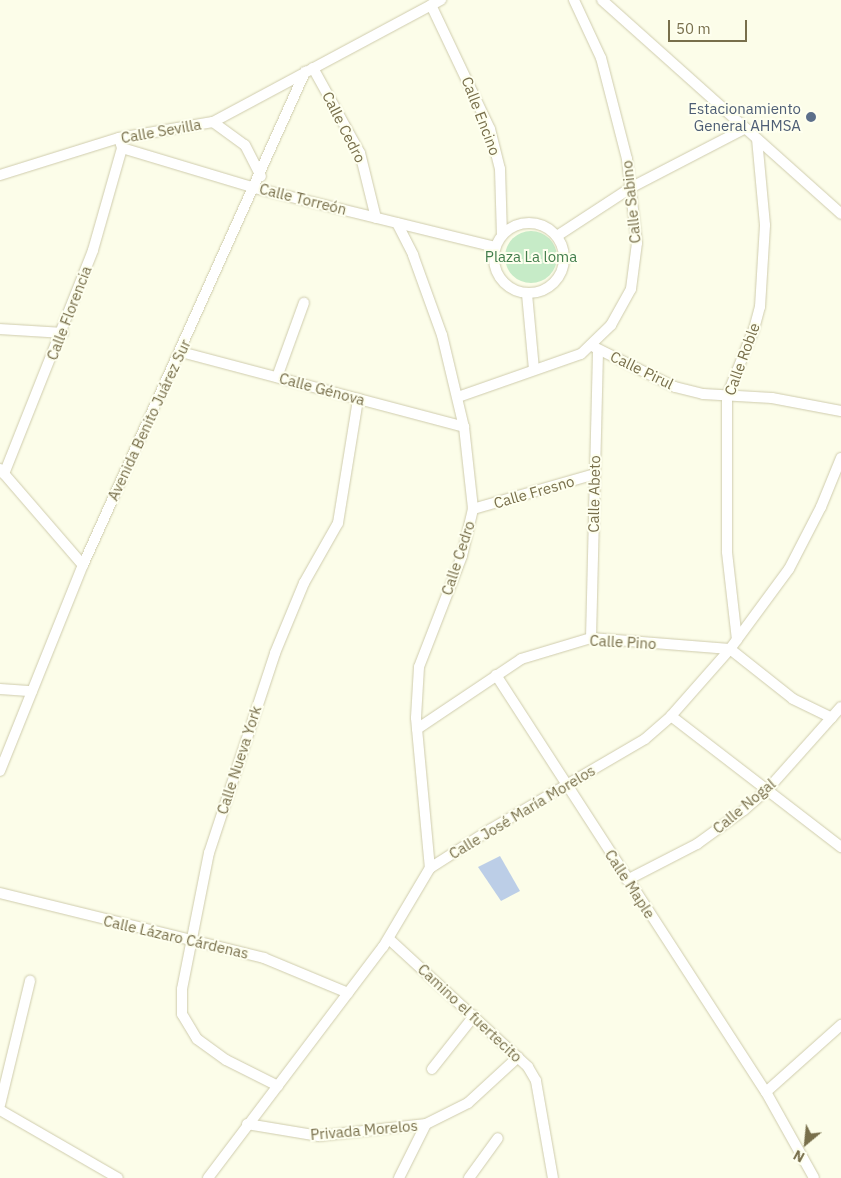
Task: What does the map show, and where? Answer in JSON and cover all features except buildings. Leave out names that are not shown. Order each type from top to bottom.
[{"type":"street","points":[[309,70],[441,0]]},
{"type":"street","name":"Calle Sabino","points":[[458,396],[534,370],[564,362],[595,348],[623,307],[631,289],[636,243],[632,188],[614,98],[601,58],[574,0]]},
{"type":"street","points":[[602,0],[841,214]]},
{"type":"street","name":"Calle Encino","points":[[431,6],[490,129],[500,169],[502,235]]},
{"type":"street","name":"Calle Sevilla","points":[[0,175],[121,143],[214,122],[309,70]]},
{"type":"street","name":"Avenida Benito Juárez Sur","points":[[0,771],[83,565],[309,70]]},
{"type":"street","name":"Calle Cedro","points":[[309,70],[360,153],[376,218]]},
{"type":"street","points":[[214,122],[245,145],[260,176]]},
{"type":"street","points":[[557,236],[632,188],[746,128]]},
{"type":"street","name":"Calle Roble","points":[[737,640],[726,552],[727,396],[754,330],[760,307],[765,226],[757,139]]},
{"type":"street","name":"Calle Torreón","points":[[121,143],[256,188],[495,247]]},
{"type":"street","name":"Calle Florencia","points":[[2,471],[63,333],[93,250],[121,143]]},
{"type":"street","name":"Calle Cedro","points":[[397,223],[425,286],[458,396],[464,427],[473,509],[462,556],[421,656],[415,708],[430,868]]},
{"type":"street","points":[[526,223],[546,227],[557,236],[565,256],[563,270],[556,282],[545,290],[526,294],[514,290],[500,278],[494,260],[495,247],[502,235],[513,226],[526,223]]},
{"type":"street","points":[[526,294],[534,370]]},
{"type":"street","points":[[277,377],[304,303]]},
{"type":"street","points":[[0,329],[63,333]]},
{"type":"street","name":"Calle Pirul","points":[[595,348],[621,358],[675,387],[727,396],[772,398],[841,411]]},
{"type":"street","name":"Calle Abeto","points":[[591,638],[595,474],[595,348]]},
{"type":"street","name":"Calle Génova","points":[[181,352],[464,427]]},
{"type":"street","name":"Calle Nueva York","points":[[278,1086],[210,1050],[186,1024],[181,1005],[192,941],[216,831],[275,653],[304,583],[338,523],[358,398]]},
{"type":"street","name":"Calle José María Morelos","points":[[208,1178],[247,1124],[389,939],[430,868],[565,785],[645,739],[671,716],[730,649],[789,569],[822,507],[841,458]]},
{"type":"street","points":[[2,471],[83,565]]},
{"type":"street","name":"Calle Fresno","points":[[473,509],[595,474]]},
{"type":"street","name":"Calle Pino","points":[[417,729],[521,659],[543,650],[591,638],[730,649]]},
{"type":"street","points":[[730,649],[792,699],[832,718]]},
{"type":"street","name":"Calle Maple","points":[[496,675],[565,785],[766,1092],[814,1178]]},
{"type":"street","points":[[0,689],[32,691]]},
{"type":"street","name":"Calle Nogal","points":[[627,880],[716,831],[768,790],[841,706]]},
{"type":"street","points":[[671,716],[841,847]]},
{"type":"street","name":"Calle Lázaro Cárdenas","points":[[0,893],[264,958],[348,993]]},
{"type":"street","name":"Camino el fuertecito","points":[[389,939],[518,1057],[536,1081],[553,1178]]},
{"type":"street","points":[[0,1105],[30,981]]},
{"type":"street","points":[[432,1069],[474,1016]]},
{"type":"street","points":[[766,1092],[841,1025]]},
{"type":"street","name":"Privada Morelos","points":[[247,1124],[320,1136],[426,1124],[468,1103],[518,1057]]},
{"type":"street","points":[[0,1110],[118,1178]]},
{"type":"street","points":[[399,1178],[426,1124]]},
{"type":"street","points":[[470,1178],[498,1138]]},
{"type":"green space","name":"Plaza La loma","points":[[531,231],[541,233],[549,239],[555,247],[557,257],[555,267],[549,275],[541,281],[531,283],[521,281],[513,275],[507,267],[505,257],[507,247],[513,239],[521,233]]},
{"type":"water","points":[[500,856],[520,891],[501,901],[478,867]]},
{"type":"place","name":"Estacionamiento General AHMSA","points":[[811,117]]}]
